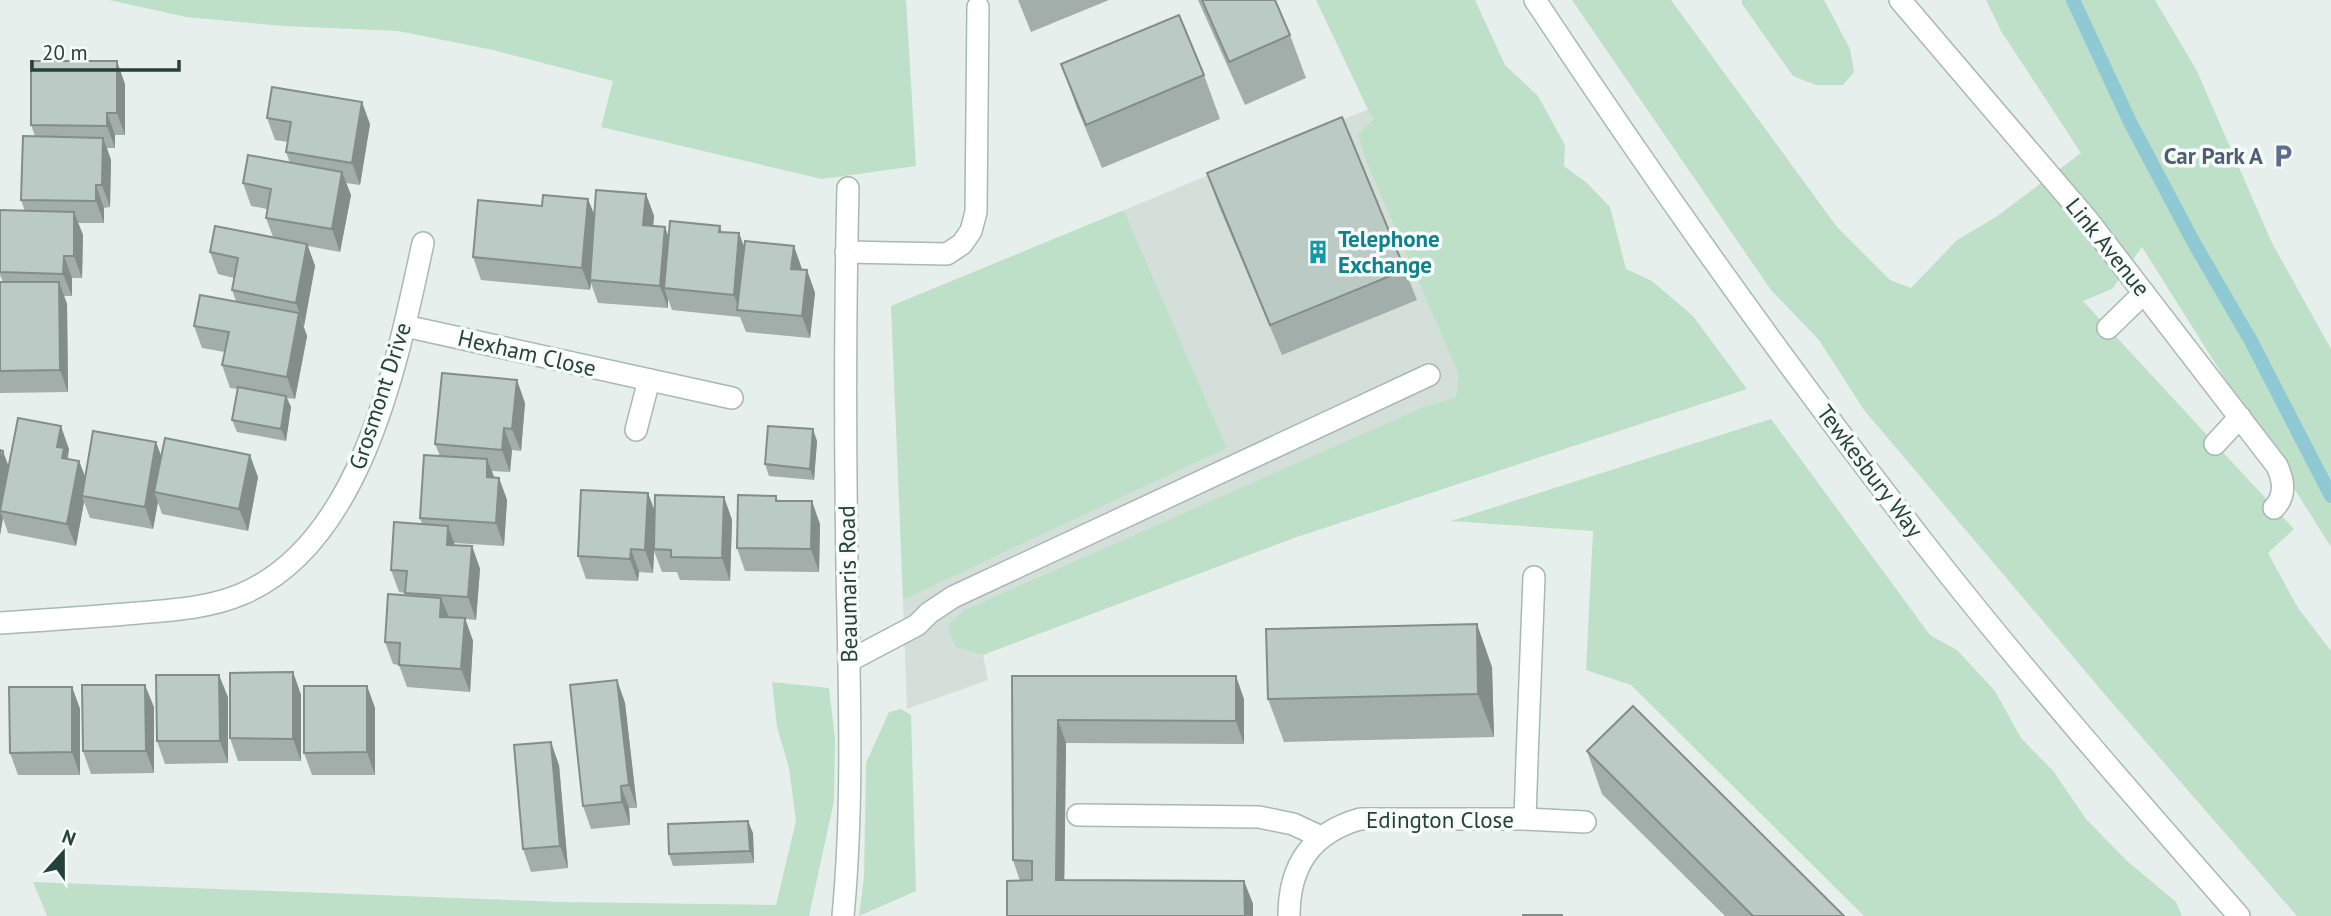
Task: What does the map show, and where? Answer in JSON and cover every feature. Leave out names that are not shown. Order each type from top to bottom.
[{"type":"street","name":"Tewkesbury Way","points":[[1535,0],[1738,296],[1868,471],[2001,638],[2239,916]]},
{"type":"street","name":"Link Avenue","points":[[1899,0],[2086,218],[2240,417],[2280,472],[2283,489],[2281,500],[2274,509]]},
{"type":"street","points":[[846,252],[947,254],[962,244],[971,231],[976,212],[978,7]]},
{"type":"street","name":"Beaumaris Road","points":[[843,916],[847,875],[849,661],[845,413],[848,188]]},
{"type":"street","name":"Grosmont Drive","points":[[0,623],[172,610],[241,595],[282,570],[319,535],[354,477],[372,431],[405,326],[423,243]]},
{"type":"street","points":[[2108,328],[2144,293]]},
{"type":"street","name":"Hexham Close","points":[[405,326],[732,398]]},
{"type":"street","points":[[849,661],[917,625],[929,613],[953,597],[1429,375]]},
{"type":"street","points":[[636,430],[649,380]]},
{"type":"street","points":[[2215,444],[2240,417]]},
{"type":"street","name":"Edington Close","points":[[1525,819],[1534,577]]},
{"type":"street","points":[[1078,815],[1259,817],[1293,824],[1321,837]]},
{"type":"street","name":"Edington Close","points":[[1289,916],[1291,886],[1296,870],[1311,847],[1333,829],[1360,819],[1525,819],[1585,822]]},
{"type":"shaded area","points":[[1369,109],[1373,121],[1367,164],[1458,373],[1456,397],[1423,407],[964,610],[956,647],[983,655],[988,680],[907,709],[903,600],[1227,448],[1124,210]]},
{"type":"green space","points":[[109,0],[906,0],[916,166],[822,179],[601,127],[613,81],[493,50],[398,31],[284,26],[186,17]]},
{"type":"green space","points":[[1316,0],[1475,0],[1505,65],[1538,96],[1565,145],[1564,166],[1587,183],[1610,207],[1626,269],[1652,281],[1693,316],[1747,389],[1294,538],[983,655],[956,647],[947,626],[964,610],[1423,407],[1456,397],[1458,373],[1367,164],[1358,134],[1373,120]]},
{"type":"green space","points":[[1572,0],[1671,0],[1837,227],[1890,280],[1911,288],[1957,240],[1996,217],[2081,153],[2001,31],[1986,0],[2155,0],[2197,71],[2271,241],[2331,349],[2331,547],[2142,247],[2112,289],[2083,301],[2294,529],[2268,553],[2298,608],[2331,651],[2331,916],[2297,916],[1864,410],[1819,340],[1771,290]]},
{"type":"green space","points":[[1742,0],[1824,0],[1850,49],[1854,72],[1843,85],[1816,85],[1793,76],[1742,4]]},
{"type":"green space","points":[[1124,210],[1227,448],[903,600],[891,306]]},
{"type":"green space","points":[[1771,419],[1930,635],[1957,650],[1995,691],[2021,738],[2054,772],[2086,819],[2126,860],[2176,902],[2182,916],[1864,916],[1631,685],[1586,670],[1593,531],[1451,521]]},
{"type":"green space","points":[[772,682],[829,688],[835,738],[834,801],[809,916],[47,916],[33,882],[562,902],[776,905],[796,821],[789,768],[777,727]]},
{"type":"green space","points":[[901,709],[911,715],[916,891],[859,916],[864,877],[866,763],[889,712]]},
{"type":"building","points":[[1202,0],[1275,0],[1290,35],[1229,62]]},
{"type":"building","points":[[1179,15],[1204,75],[1086,125],[1061,64]]},
{"type":"building","points":[[31,61],[117,61],[117,113],[107,113],[107,126],[31,125]]},
{"type":"building","points":[[272,87],[362,102],[352,163],[286,152],[291,122],[267,118]]},
{"type":"building","name":"Telephone Exchange","points":[[1342,117],[1405,270],[1270,325],[1207,173]]},
{"type":"building","points":[[23,136],[103,138],[102,185],[96,185],[96,201],[21,200]]},
{"type":"building","points":[[248,155],[342,172],[332,229],[266,218],[271,189],[243,183]]},
{"type":"building","points":[[596,190],[646,194],[643,225],[665,227],[660,286],[590,280]]},
{"type":"building","points":[[543,195],[588,199],[582,268],[473,257],[478,200],[542,206]]},
{"type":"building","points":[[0,210],[74,212],[74,256],[64,256],[63,274],[0,272]]},
{"type":"building","points":[[670,221],[720,226],[719,232],[739,233],[734,295],[664,288]]},
{"type":"building","points":[[215,226],[307,244],[296,303],[232,290],[238,258],[210,252]]},
{"type":"building","points":[[745,241],[794,246],[791,269],[807,270],[802,316],[737,310]]},
{"type":"building","points":[[0,282],[59,282],[60,370],[0,371]]},
{"type":"building","points":[[200,295],[299,313],[287,377],[222,365],[229,332],[194,326]]},
{"type":"building","points":[[442,373],[517,380],[512,429],[504,428],[502,450],[435,444]]},
{"type":"building","points":[[238,387],[286,396],[281,429],[232,420]]},
{"type":"building","points":[[18,418],[61,426],[57,447],[64,448],[62,458],[79,461],[67,524],[0,511]]},
{"type":"building","points":[[768,426],[813,429],[810,469],[765,464]]},
{"type":"building","points":[[93,431],[156,442],[145,507],[82,496]]},
{"type":"building","points":[[165,438],[250,455],[239,509],[154,492]]},
{"type":"building","points":[[424,455],[487,459],[487,477],[499,478],[496,523],[420,518]]},
{"type":"building","points":[[581,490],[648,493],[645,550],[631,549],[630,559],[578,556]]},
{"type":"building","points":[[655,495],[724,497],[722,558],[671,557],[671,550],[654,549]]},
{"type":"building","points":[[738,495],[776,496],[776,501],[812,501],[811,549],[737,548]]},
{"type":"building","points":[[394,522],[448,526],[447,545],[472,546],[468,597],[405,593],[407,571],[391,570]]},
{"type":"building","points":[[388,594],[441,598],[440,617],[465,618],[461,669],[399,665],[400,643],[385,642]]},
{"type":"building","points":[[1477,624],[1478,694],[1268,699],[1266,629]]},
{"type":"building","points":[[293,672],[293,739],[230,738],[230,673]]},
{"type":"building","points":[[156,675],[219,675],[220,741],[157,741]]},
{"type":"building","points":[[1012,676],[1236,676],[1236,721],[1058,720],[1056,880],[1244,881],[1245,916],[1007,916],[1007,881],[1032,880],[1032,861],[1013,860]]},
{"type":"building","points":[[617,680],[629,785],[621,786],[622,802],[583,806],[570,685]]},
{"type":"building","points":[[82,685],[145,685],[146,751],[83,751]]},
{"type":"building","points":[[304,686],[367,686],[367,752],[304,753]]},
{"type":"building","points":[[9,687],[72,687],[72,752],[10,753]]},
{"type":"building","points":[[1633,706],[1844,916],[1753,916],[1587,751]]},
{"type":"building","points":[[551,742],[560,846],[523,849],[514,745]]},
{"type":"building","points":[[748,821],[750,851],[669,854],[668,824]]},
{"type":"building","points":[[1562,915],[1562,916],[1523,916]]},
{"type":"waterway","points":[[2073,0],[2131,124],[2194,243],[2251,341],[2331,496]]},
{"type":"place","name":"Car Park A","points":[[2283,156]]},
{"type":"place","name":"Telephone Exchange","points":[[1318,252]]}]
